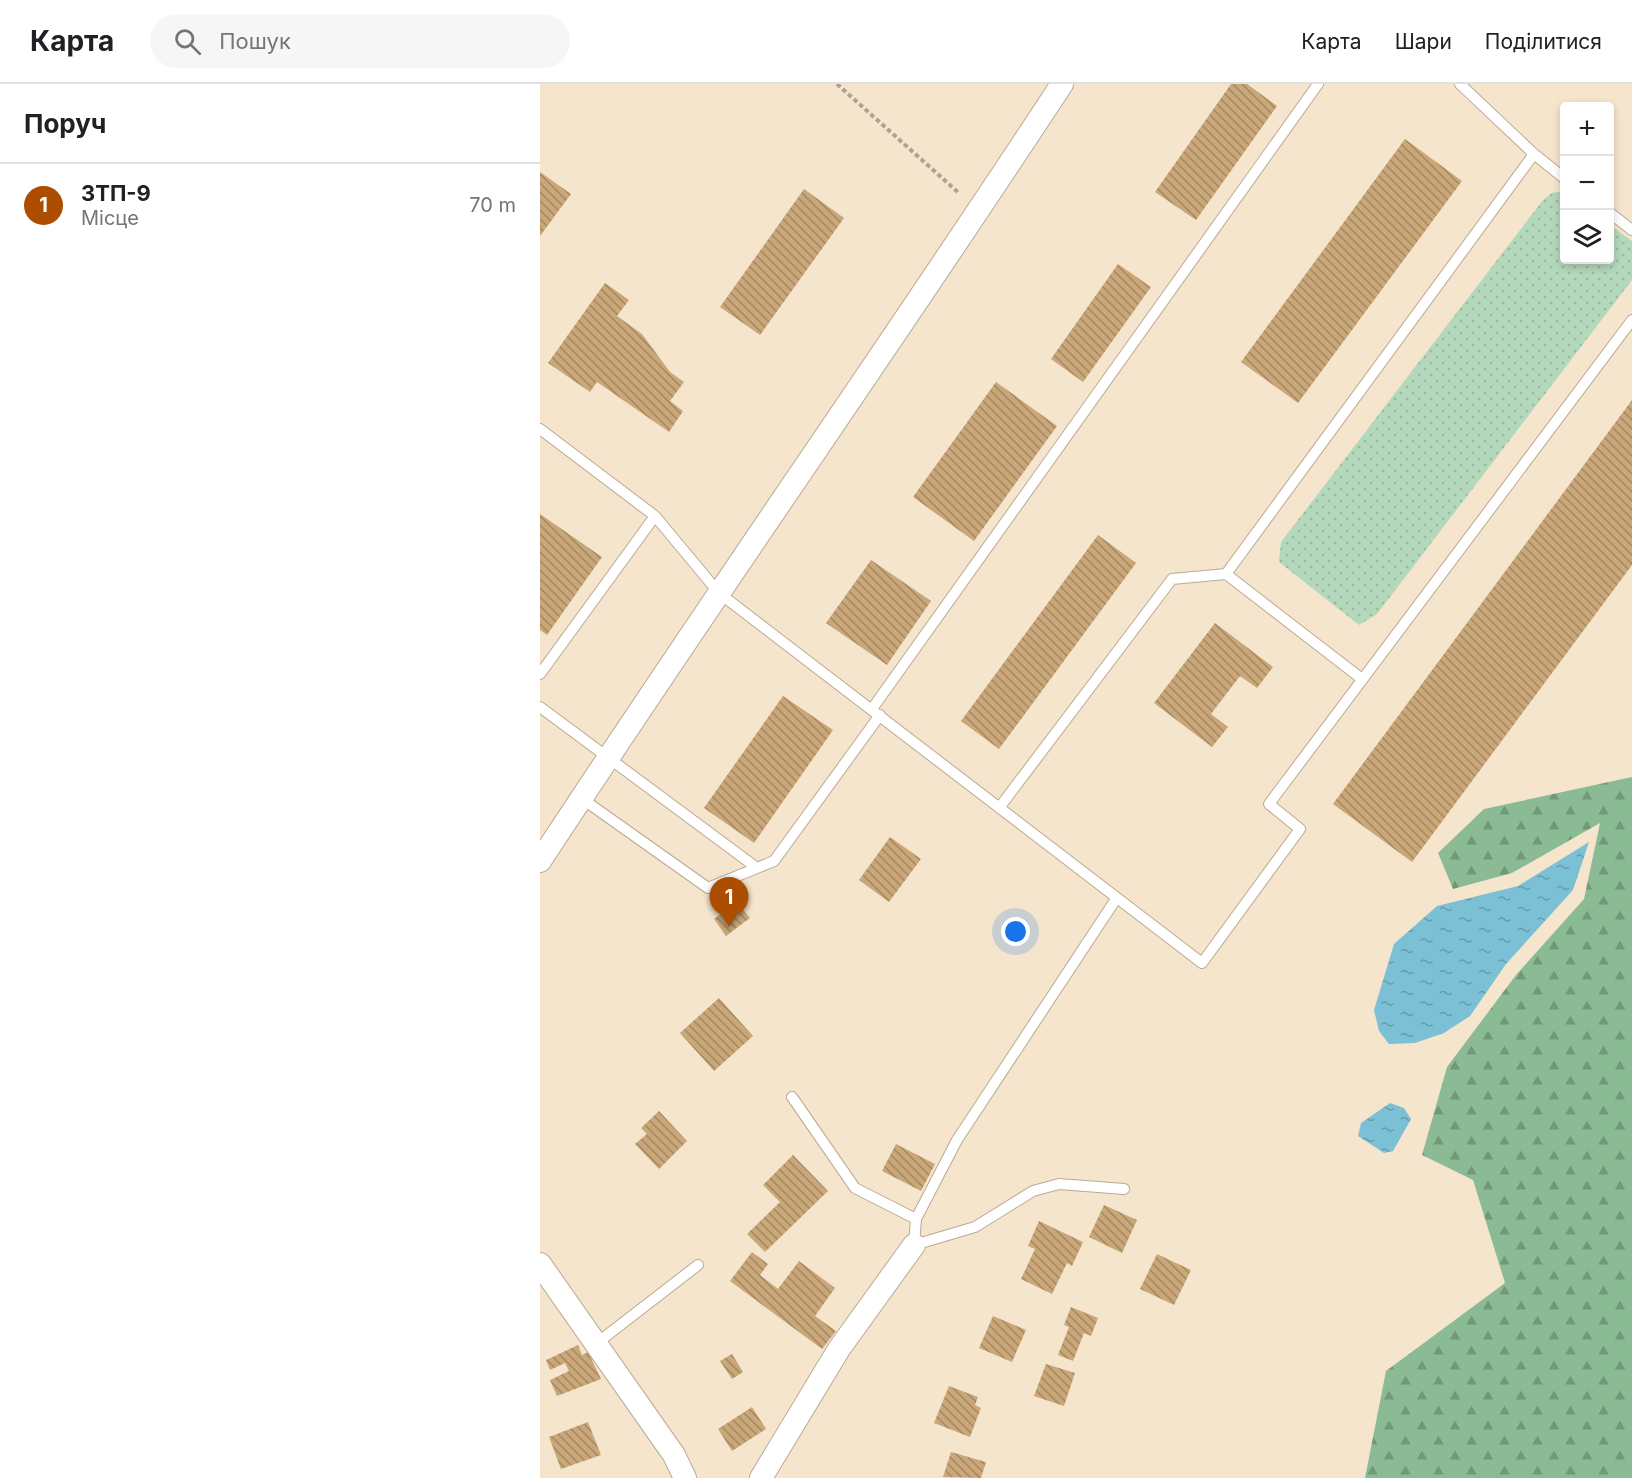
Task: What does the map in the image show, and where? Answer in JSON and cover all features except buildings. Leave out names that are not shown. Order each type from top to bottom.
[{"type":"street","points":[[540,861],[608,755],[979,211],[1062,84]]},
{"type":"street","points":[[761,1478],[839,1349],[914,1245]]},
{"type":"street","points":[[540,1264],[674,1455],[685,1478]]},
{"type":"lane","points":[[581,798],[708,888],[774,861],[876,712],[1318,84]]},
{"type":"lane","points":[[1460,84],[1534,154],[1560,175]]},
{"type":"lane","points":[[1226,574],[1534,154]]},
{"type":"lane","points":[[1614,216],[1632,230]]},
{"type":"lane","points":[[540,429],[655,516],[719,592],[1202,963],[1300,829],[1269,804],[1632,320]]},
{"type":"lane","points":[[540,674],[655,516]]},
{"type":"lane","points":[[999,808],[1172,579],[1226,574],[1362,680]]},
{"type":"lane","points":[[540,707],[758,868]]},
{"type":"lane","points":[[1116,899],[957,1140],[916,1219],[914,1245],[975,1227],[1033,1191],[1059,1184],[1124,1189]]},
{"type":"lane","points":[[792,1098],[855,1188],[916,1219]]},
{"type":"lane","points":[[597,1343],[698,1265]]},
{"type":"path","points":[[837,84],[979,211]]},
{"type":"green space","points":[[1560,192],[1560,264],[1614,264],[1614,228],[1632,241],[1632,280],[1377,614],[1359,625],[1279,562],[1281,542],[1543,200],[1552,193]]},
{"type":"green space","points":[[1632,777],[1632,1478],[1365,1478],[1386,1371],[1505,1283],[1473,1180],[1422,1155],[1447,1067],[1516,975],[1584,899],[1600,823],[1512,873],[1453,889],[1438,853],[1484,809]]},
{"type":"water","points":[[1589,842],[1573,890],[1506,964],[1470,1016],[1444,1033],[1415,1043],[1389,1044],[1379,1031],[1374,1010],[1394,944],[1437,906],[1518,886]]},
{"type":"water","points":[[1390,1103],[1404,1108],[1411,1119],[1393,1151],[1384,1153],[1358,1136],[1361,1123]]},
{"type":"place","name":"ЗТП-9","points":[[729,927]]}]
